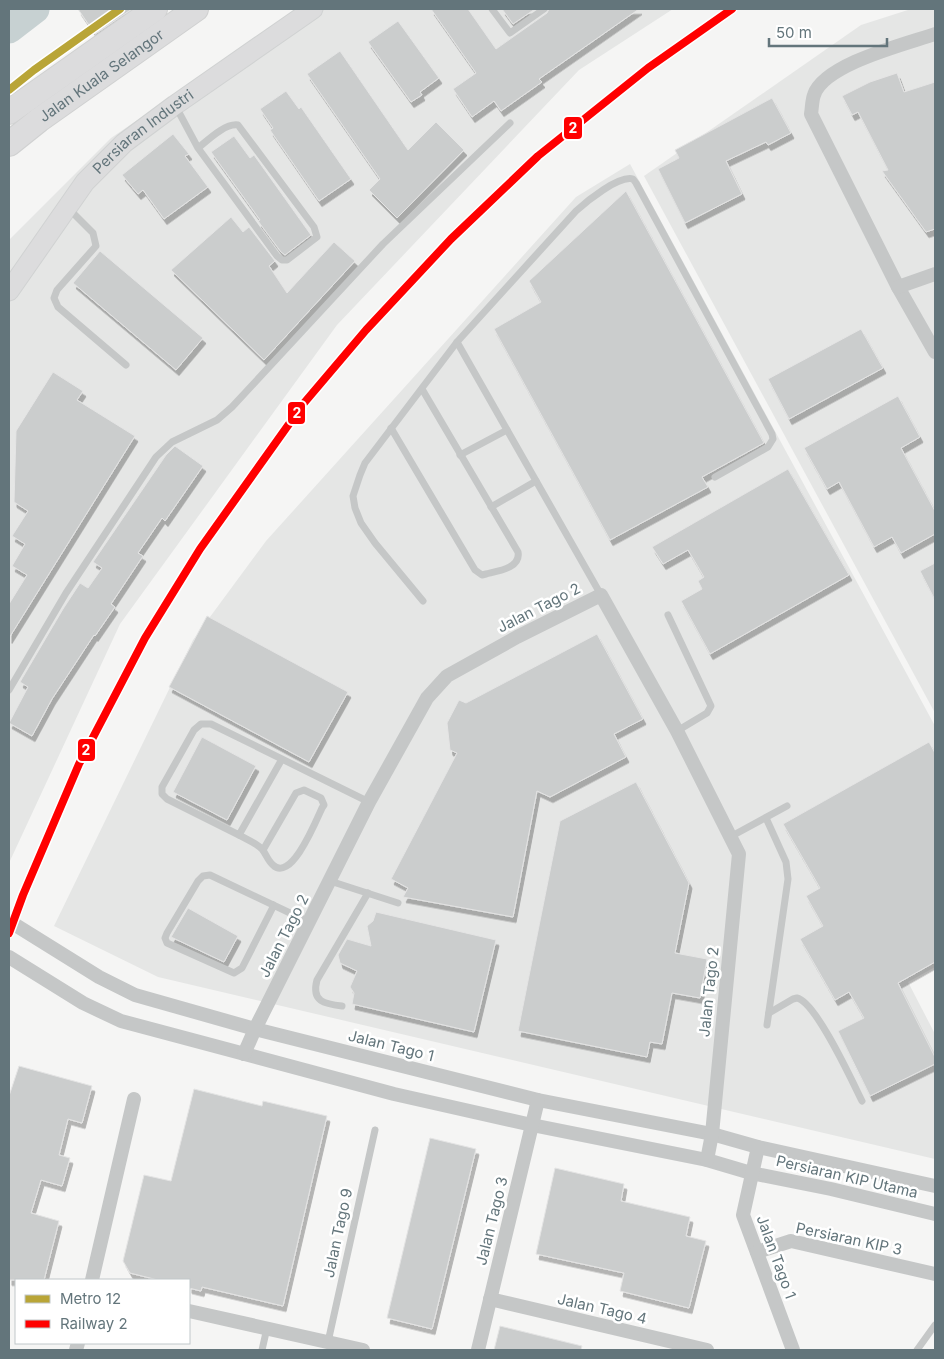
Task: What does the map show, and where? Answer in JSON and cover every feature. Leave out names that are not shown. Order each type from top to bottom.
[{"type":"highway","name":"Jalan Kuala Selangor","points":[[14,106],[155,9]]},
{"type":"highway","name":"Jalan Kuala Selangor","points":[[9,144],[39,120],[196,9]]},
{"type":"street","name":"Persiaran Industri","points":[[9,291],[85,182],[124,143],[175,105],[313,9]]},
{"type":"street","points":[[935,34],[852,62],[823,81],[814,94],[811,114],[898,287],[935,352]]},
{"type":"street","points":[[898,287],[935,274]]},
{"type":"street","name":"Jalan Tago 2","points":[[244,1054],[369,802],[427,698],[448,676],[517,637],[601,595],[677,731],[739,854],[712,1134],[707,1160]]},
{"type":"street","name":"Jalan Tago 1","points":[[9,922],[99,977],[135,995],[255,1029],[538,1100],[712,1134],[758,1147],[743,1215],[793,1350]]},
{"type":"street","points":[[9,957],[83,1004],[121,1022],[394,1094],[532,1125],[707,1160],[751,1173]]},
{"type":"street","points":[[92,1279],[134,1099]]},
{"type":"street","name":"Jalan Tago 3","points":[[478,1350],[538,1100]]},
{"type":"street","name":"Persiaran KIP Utama","points":[[758,1147],[935,1186]]},
{"type":"street","name":"Persiaran KIP Utama","points":[[751,1173],[831,1189],[935,1214]]},
{"type":"street","name":"Persiaran KIP 3","points":[[757,1252],[790,1241],[935,1274]]},
{"type":"street","name":"Jalan Tago 4","points":[[490,1299],[665,1345],[707,1350]]},
{"type":"street","points":[[190,1311],[363,1350]]},
{"type":"lane","points":[[492,9],[510,33],[544,9]]},
{"type":"lane","points":[[175,105],[198,148],[271,249],[282,260],[287,260],[317,237],[314,227],[238,125],[233,125],[221,131],[198,148]]},
{"type":"lane","points":[[9,690],[66,593],[156,457],[172,442],[217,420],[232,407],[383,244],[510,123]]},
{"type":"lane","points":[[423,601],[375,544],[361,523],[355,508],[354,496],[365,463],[457,342],[576,210],[589,199],[623,179],[633,179],[636,183],[772,434],[773,439],[768,447],[715,477]]},
{"type":"lane","points":[[68,207],[93,233],[96,246],[57,290],[54,298],[58,306],[126,365]]},
{"type":"lane","points":[[457,342],[601,595]]},
{"type":"lane","points":[[392,428],[475,570],[482,575],[517,563],[519,558],[518,552],[422,389]]},
{"type":"lane","points":[[460,455],[507,430]]},
{"type":"lane","points":[[491,507],[536,481]]},
{"type":"lane","points":[[668,615],[711,706],[707,714],[677,731]]},
{"type":"lane","points":[[263,850],[296,793],[304,790],[321,798],[324,805],[292,863],[284,869],[273,866],[263,850],[239,835],[167,799],[162,794],[162,787],[194,730],[202,724],[211,724],[369,802]]},
{"type":"lane","points":[[239,835],[282,759]]},
{"type":"lane","points":[[730,837],[787,806]]},
{"type":"lane","points":[[766,818],[786,862],[788,879],[767,1025]]},
{"type":"lane","points":[[274,905],[242,968],[234,973],[167,943],[165,938],[198,881],[203,876],[210,875],[274,905],[309,922]]},
{"type":"lane","points":[[330,881],[398,904]]},
{"type":"lane","points":[[342,1006],[321,1002],[315,986],[368,893]]},
{"type":"lane","points":[[768,1013],[793,999],[797,998],[805,1001],[824,1027],[862,1101]]},
{"type":"lane","name":"Jalan Tago 9","points":[[328,1342],[375,1130]]},
{"type":"lane","points":[[917,1350],[935,1326]]},
{"type":"lane","points":[[262,1350],[267,1328]]},
{"type":"shaded area","points":[[300,9],[673,9],[579,70],[337,325],[120,624],[9,863],[9,240],[111,138]]},
{"type":"shaded area","points":[[911,9],[935,9],[935,713],[644,176],[861,25]]},
{"type":"shaded area","points":[[630,164],[935,726],[935,967],[908,982],[935,1034],[935,1159],[158,977],[54,926],[193,640],[266,541],[576,197]]},
{"type":"building","points":[[78,9],[132,9],[95,34]]},
{"type":"building","points":[[431,9],[468,9],[496,49],[547,13],[549,9],[639,9],[539,79],[542,82],[501,111],[494,101],[472,117],[453,89],[476,73]]},
{"type":"building","points":[[502,9],[535,9],[513,24]]},
{"type":"building","points":[[398,21],[439,78],[420,92],[422,95],[411,102],[368,42]]},
{"type":"building","points":[[340,51],[408,150],[436,122],[464,150],[397,218],[369,190],[380,179],[307,74]]},
{"type":"building","points":[[897,73],[904,92],[935,82],[935,229],[926,232],[882,171],[888,170],[858,112],[852,115],[842,96],[870,82]]},
{"type":"building","points":[[286,91],[299,109],[301,107],[351,179],[319,201],[270,130],[273,128],[260,109]]},
{"type":"building","points":[[772,98],[791,133],[768,145],[766,142],[726,161],[742,194],[685,223],[658,169],[679,158],[675,150]]},
{"type":"building","points":[[173,134],[189,154],[185,156],[208,187],[164,219],[143,190],[138,194],[122,175]]},
{"type":"building","points":[[234,136],[250,158],[254,155],[311,235],[285,255],[258,221],[260,220],[211,152]]},
{"type":"building","points":[[626,191],[764,443],[702,477],[708,487],[610,540],[494,329],[541,302],[529,281]]},
{"type":"building","points":[[231,217],[243,232],[249,227],[275,261],[269,266],[287,293],[334,242],[355,261],[264,360],[171,270]]},
{"type":"building","points":[[100,251],[203,338],[176,370],[73,283]]},
{"type":"building","points":[[861,329],[883,368],[789,419],[768,379]]},
{"type":"building","points":[[53,372],[83,391],[77,400],[135,436],[9,638],[9,604],[27,575],[12,566],[25,544],[12,536],[28,511],[14,502],[16,431]]},
{"type":"building","points":[[898,396],[920,437],[901,448],[935,511],[935,534],[901,553],[892,537],[874,547],[839,482],[827,489],[804,448]]},
{"type":"building","points":[[175,446],[203,466],[165,521],[162,518],[138,553],[143,556],[111,604],[115,607],[94,635],[52,699],[32,736],[9,723],[28,687],[20,682],[80,583],[88,588],[102,568],[93,562],[166,455]]},
{"type":"building","points":[[788,469],[849,575],[710,654],[681,601],[702,589],[698,581],[704,577],[688,550],[663,564],[652,547]]},
{"type":"building","points":[[935,563],[935,600],[920,571]]},
{"type":"building","points":[[207,616],[348,692],[309,762],[169,687]]},
{"type":"building","points":[[597,634],[643,719],[614,734],[626,757],[550,797],[537,791],[513,917],[403,897],[408,888],[391,879],[457,753],[450,750],[447,723],[459,700],[466,703]]},
{"type":"building","points":[[202,737],[256,766],[227,820],[173,792]]},
{"type":"building","points":[[929,742],[935,753],[935,962],[898,983],[935,1057],[935,1064],[870,1096],[838,1031],[864,1018],[849,992],[835,1000],[800,939],[823,926],[806,896],[820,888],[783,824]]},
{"type":"building","points":[[636,782],[689,883],[675,953],[707,959],[700,998],[672,993],[662,1044],[650,1042],[647,1057],[518,1031],[560,821]]},
{"type":"building","points":[[188,908],[238,936],[224,962],[171,937]]},
{"type":"building","points":[[376,912],[496,940],[474,1032],[352,1004],[354,993],[350,987],[357,971],[340,963],[338,955],[347,939],[371,946],[367,926],[373,921]]},
{"type":"building","points":[[19,1066],[92,1086],[82,1123],[68,1119],[59,1155],[70,1158],[62,1186],[41,1180],[31,1213],[59,1221],[44,1279],[9,1280],[9,1096]]},
{"type":"building","points":[[194,1089],[262,1106],[263,1101],[327,1116],[283,1306],[202,1287],[201,1291],[190,1288],[190,1279],[154,1279],[130,1273],[123,1261],[144,1175],[171,1181]]},
{"type":"building","points":[[430,1138],[476,1149],[432,1329],[387,1318]]},
{"type":"building","points":[[555,1168],[624,1184],[621,1201],[690,1217],[686,1236],[706,1241],[689,1308],[620,1291],[624,1273],[536,1254]]},
{"type":"building","points":[[500,1326],[582,1346],[581,1350],[494,1350]]},
{"type":"waterway","points":[[9,29],[35,9]]},
{"type":"metro line","name":"12","points":[[9,90],[120,9]]},
{"type":"rail line","name":"2","points":[[9,933],[23,895],[79,764],[145,638],[200,549],[304,403],[366,330],[451,239],[538,156],[648,68],[732,9]]}]
